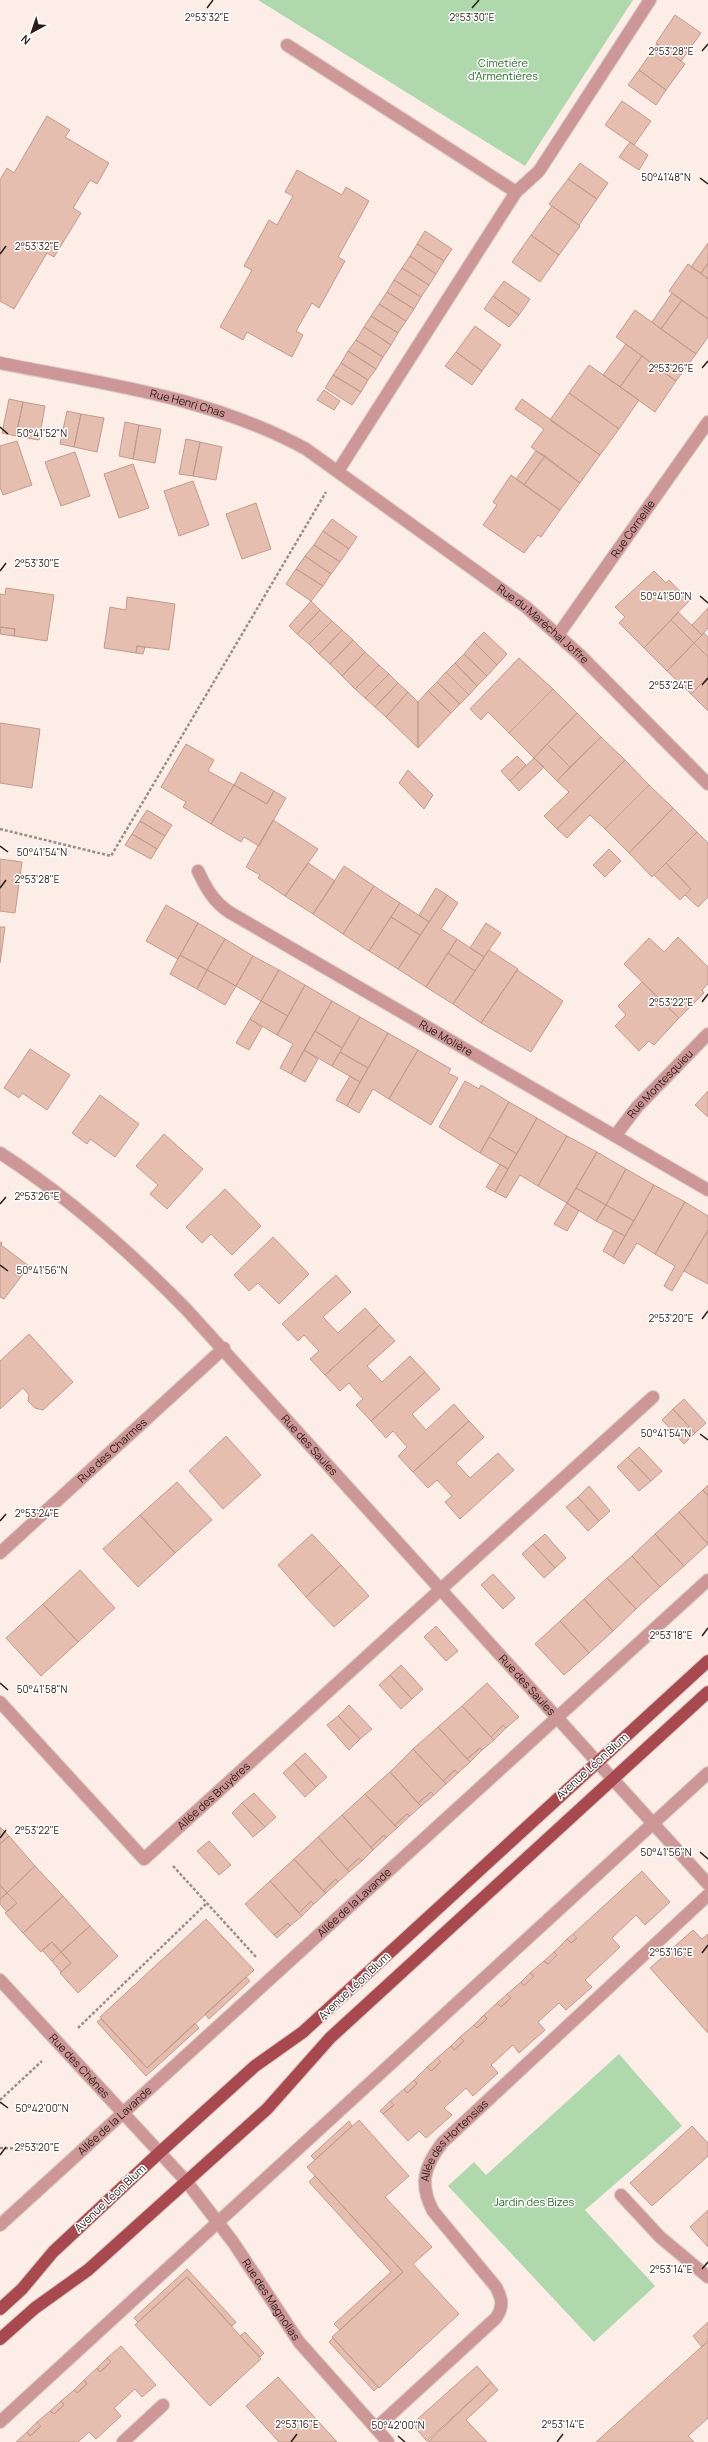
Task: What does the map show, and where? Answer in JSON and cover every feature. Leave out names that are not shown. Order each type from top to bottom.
[{"type":"main road","name":"Avenue Léon Blum","points":[[0,2309],[22,2289],[57,2248],[159,2153],[250,2070],[304,2032],[708,1661]]},
{"type":"main road","name":"Avenue Léon Blum","points":[[0,2339],[35,2308],[88,2270],[267,2109],[330,2038],[708,1692]]},
{"type":"street","points":[[338,471],[516,192],[539,171],[650,0]]},
{"type":"street","points":[[287,45],[516,192]]},
{"type":"street","name":"Rue Henri Chas","points":[[0,363],[181,400],[209,408],[282,436],[358,485]]},
{"type":"street","name":"Rue Corneille","points":[[558,635],[708,422]]},
{"type":"street","name":"Rue du Maréchal Joffre","points":[[358,485],[526,607],[558,635],[708,784]]},
{"type":"street","name":"Rue Molière","points":[[198,871],[208,891],[217,904],[229,912],[708,1190]]},
{"type":"street","name":"Rue Montesquieu","points":[[615,1136],[637,1107],[708,1034]]},
{"type":"street","name":"Rue des Saules","points":[[0,1153],[75,1206],[109,1234],[160,1282],[224,1348],[708,1884]]},
{"type":"street","name":"Rue des Charmes","points":[[0,1553],[224,1348]]},
{"type":"street","name":"Allée des Bruyères","points":[[0,1702],[144,1859],[653,1397]]},
{"type":"street","name":"Allée de la Lavande","points":[[0,2225],[708,1580]]},
{"type":"street","points":[[0,2422],[708,1773]]},
{"type":"street","name":"Allée des Hortensias","points":[[376,2428],[496,2318],[502,2309],[502,2297],[496,2286],[433,2211],[426,2197],[424,2181],[434,2154],[442,2143],[708,1895]]},
{"type":"street","name":"Rue des Chênes","points":[[0,1980],[159,2153]]},
{"type":"street","name":"Rue des Magnolias","points":[[159,2153],[186,2181],[219,2222],[299,2342],[388,2442]]},
{"type":"street","points":[[621,2195],[660,2237],[708,2277]]},
{"type":"street","points":[[123,2442],[163,2406]]},
{"type":"path","points":[[0,829],[111,856],[338,471]]},
{"type":"path","points":[[157,1848],[274,1976]]},
{"type":"path","points":[[0,2100],[60,2045],[207,1903]]},
{"type":"path","points":[[0,2148],[82,2150]]},
{"type":"green space","name":"Cimetière d'Armentières","points":[[258,0],[633,0],[525,166]]},
{"type":"green space","name":"Jardin des Bizes","points":[[619,2054],[682,2126],[585,2210],[655,2286],[594,2342],[448,2186],[474,2162],[486,2175]]},
{"type":"building","points":[[675,15],[701,33],[681,61],[656,43]]},
{"type":"building","points":[[657,44],[685,64],[666,90],[639,70]]},
{"type":"building","points":[[639,70],[666,90],[656,105],[628,85]]},
{"type":"building","points":[[622,101],[651,121],[634,145],[605,125]]},
{"type":"building","points":[[47,116],[70,130],[65,137],[109,163],[97,184],[90,180],[73,208],[81,213],[54,257],[47,253],[14,309],[0,301],[0,180],[7,168],[14,173]]},
{"type":"building","points":[[630,142],[648,155],[639,170],[619,157]]},
{"type":"building","points":[[580,163],[608,183],[597,199],[568,179]]},
{"type":"building","points":[[297,170],[342,195],[346,187],[369,201],[338,257],[345,261],[319,308],[312,303],[296,331],[303,335],[292,357],[247,332],[243,340],[220,327],[252,270],[244,266],[269,220],[277,225],[293,196],[285,192]]},
{"type":"building","points":[[568,179],[597,199],[579,225],[549,204]]},
{"type":"building","points":[[552,206],[580,226],[559,255],[531,235]]},
{"type":"building","points":[[425,231],[452,249],[444,261],[417,244]]},
{"type":"building","points":[[531,235],[559,255],[540,282],[512,262]]},
{"type":"building","points":[[708,243],[708,263],[701,273],[691,267]]},
{"type":"building","points":[[417,244],[444,261],[436,274],[410,256]]},
{"type":"building","points":[[410,256],[436,274],[429,285],[402,268]]},
{"type":"building","points":[[708,263],[708,279],[701,273]]},
{"type":"building","points":[[688,264],[708,279],[708,319],[669,291]]},
{"type":"building","points":[[402,268],[429,285],[421,297],[394,280]]},
{"type":"building","points":[[394,280],[421,297],[414,309],[387,292]]},
{"type":"building","points":[[504,281],[530,299],[519,315],[493,296]]},
{"type":"building","points":[[387,292],[414,309],[406,321],[379,304]]},
{"type":"building","points":[[672,293],[682,300],[661,329],[652,322]]},
{"type":"building","points":[[493,296],[519,315],[509,327],[484,309]]},
{"type":"building","points":[[682,300],[708,319],[708,337],[696,354],[661,329]]},
{"type":"building","points":[[379,304],[406,321],[398,333],[371,316]]},
{"type":"building","points":[[635,310],[696,354],[676,381],[616,337]]},
{"type":"building","points":[[371,316],[398,333],[391,345],[364,327]]},
{"type":"building","points":[[475,326],[501,345],[482,371],[456,352]]},
{"type":"building","points":[[364,327],[391,345],[383,357],[356,340]]},
{"type":"building","points":[[356,340],[383,357],[376,369],[348,351]]},
{"type":"building","points":[[626,344],[642,356],[620,387],[603,375]]},
{"type":"building","points":[[348,351],[376,369],[368,380],[341,363]]},
{"type":"building","points":[[456,352],[482,371],[472,385],[445,366]]},
{"type":"building","points":[[642,356],[676,381],[655,412],[620,387]]},
{"type":"building","points":[[341,363],[368,380],[361,392],[333,375]]},
{"type":"building","points":[[589,365],[639,400],[619,429],[569,393]]},
{"type":"building","points":[[333,375],[361,392],[352,405],[325,388]]},
{"type":"building","points":[[324,390],[340,401],[334,410],[317,400]]},
{"type":"building","points":[[569,393],[619,429],[600,455],[550,420]]},
{"type":"building","points":[[9,399],[23,402],[16,436],[2,433]]},
{"type":"building","points":[[522,399],[600,455],[580,483],[531,447],[544,429],[515,409]]},
{"type":"building","points":[[23,402],[45,406],[39,440],[16,436]]},
{"type":"building","points":[[67,411],[81,414],[74,447],[60,444]]},
{"type":"building","points":[[81,414],[104,418],[97,452],[74,447]]},
{"type":"building","points":[[125,422],[139,425],[133,459],[119,456]]},
{"type":"building","points":[[139,425],[161,429],[155,463],[133,459]]},
{"type":"building","points":[[186,439],[200,442],[193,476],[179,474]]},
{"type":"building","points":[[17,441],[32,485],[3,495],[0,487],[0,446]]},
{"type":"building","points":[[200,442],[222,447],[216,480],[193,476]]},
{"type":"building","points":[[536,451],[545,456],[524,485],[516,479]]},
{"type":"building","points":[[75,452],[90,496],[61,506],[45,462]]},
{"type":"building","points":[[545,456],[580,483],[560,510],[524,485]]},
{"type":"building","points":[[133,464],[149,508],[119,518],[104,474]]},
{"type":"building","points":[[511,475],[560,510],[541,537],[538,535],[524,553],[483,525],[497,505],[493,502]]},
{"type":"building","points":[[193,481],[209,525],[179,536],[164,491]]},
{"type":"building","points":[[256,503],[271,549],[242,559],[226,514]]},
{"type":"building","points":[[332,519],[357,537],[349,549],[323,531]]},
{"type":"building","points":[[323,531],[349,549],[340,562],[314,545]]},
{"type":"building","points":[[314,545],[340,562],[331,574],[305,556]]},
{"type":"building","points":[[305,556],[331,574],[323,586],[296,569]]},
{"type":"building","points":[[296,569],[323,586],[311,601],[286,584]]},
{"type":"building","points":[[654,571],[666,583],[669,580],[689,601],[644,648],[619,623],[625,617],[615,607]]},
{"type":"building","points":[[6,588],[54,595],[47,641],[14,636],[15,629],[0,627],[0,594],[5,595]]},
{"type":"building","points":[[127,597],[175,604],[169,650],[137,646],[136,653],[104,648],[110,607],[126,610]]},
{"type":"building","points":[[311,601],[320,610],[297,634],[289,626]]},
{"type":"building","points":[[708,608],[708,628],[702,635],[692,625]]},
{"type":"building","points":[[320,610],[332,621],[309,644],[297,634]]},
{"type":"building","points":[[678,612],[702,635],[694,643],[671,620]]},
{"type":"building","points":[[671,620],[694,643],[667,671],[644,648]]},
{"type":"building","points":[[332,621],[342,630],[319,654],[309,644]]},
{"type":"building","points":[[1,627],[15,629],[14,636],[0,634]]},
{"type":"building","points":[[342,630],[353,640],[330,664],[319,654]]},
{"type":"building","points":[[484,632],[507,654],[497,665],[474,642]]},
{"type":"building","points":[[704,633],[708,637],[708,657],[694,643]]},
{"type":"building","points":[[353,640],[365,652],[342,676],[330,664]]},
{"type":"building","points":[[474,642],[497,665],[487,676],[464,654]]},
{"type":"building","points":[[694,643],[708,657],[708,677],[691,694],[667,671]]},
{"type":"building","points":[[137,646],[145,647],[143,654],[136,653]]},
{"type":"building","points":[[365,652],[379,665],[355,689],[342,676]]},
{"type":"building","points":[[464,654],[487,676],[477,686],[455,663]]},
{"type":"building","points":[[519,658],[553,689],[509,733],[488,712],[481,720],[470,709]]},
{"type":"building","points":[[455,663],[477,686],[469,695],[446,672]]},
{"type":"building","points":[[379,665],[389,674],[365,698],[355,689]]},
{"type":"building","points":[[446,672],[469,695],[460,704],[437,682]]},
{"type":"building","points":[[389,674],[398,683],[375,707],[365,698]]},
{"type":"building","points":[[708,677],[708,711],[691,694]]},
{"type":"building","points":[[437,682],[460,704],[451,713],[428,691]]},
{"type":"building","points":[[398,683],[408,692],[386,717],[375,707]]},
{"type":"building","points":[[553,689],[577,713],[534,758],[509,733]]},
{"type":"building","points":[[428,691],[451,713],[418,748],[418,702]]},
{"type":"building","points":[[408,692],[418,702],[418,748],[386,717]]},
{"type":"building","points":[[577,713],[601,737],[570,767],[547,744]]},
{"type":"building","points":[[0,723],[40,729],[32,788],[0,783]]},
{"type":"building","points":[[601,737],[625,760],[557,829],[544,816],[569,792],[557,781]]},
{"type":"building","points":[[186,744],[214,760],[208,771],[234,785],[211,824],[183,807],[186,802],[161,787]]},
{"type":"building","points":[[547,744],[570,767],[557,781],[534,758]]},
{"type":"building","points":[[517,756],[526,765],[510,781],[501,771]]},
{"type":"building","points":[[534,758],[544,767],[519,791],[510,781]]},
{"type":"building","points":[[625,760],[649,785],[605,829],[590,815],[567,838],[557,829]]},
{"type":"building","points":[[408,770],[433,795],[424,809],[399,783]]},
{"type":"building","points":[[241,772],[274,791],[267,804],[234,785]]},
{"type":"building","points":[[234,785],[267,804],[274,791],[286,798],[259,846],[244,837],[241,842],[211,824]]},
{"type":"building","points":[[649,785],[673,808],[629,853],[605,829]]},
{"type":"building","points":[[673,808],[697,832],[652,877],[629,853]]},
{"type":"building","points":[[147,810],[172,825],[165,836],[140,821]]},
{"type":"building","points":[[273,820],[318,849],[285,896],[258,878],[260,875],[246,867]]},
{"type":"building","points":[[140,821],[165,836],[157,849],[132,834]]},
{"type":"building","points":[[697,832],[708,843],[708,897],[698,907],[685,895],[691,889],[666,863]]},
{"type":"building","points":[[132,834],[157,849],[151,859],[125,845]]},
{"type":"building","points":[[609,849],[621,861],[605,877],[593,865]]},
{"type":"building","points":[[0,859],[22,862],[15,913],[0,911]]},
{"type":"building","points":[[308,863],[335,881],[313,914],[285,896]]},
{"type":"building","points":[[666,863],[691,889],[680,900],[654,875]]},
{"type":"building","points":[[344,866],[374,886],[343,934],[313,914]]},
{"type":"building","points":[[374,886],[400,903],[369,951],[343,934]]},
{"type":"building","points":[[436,888],[447,895],[429,922],[419,915]]},
{"type":"building","points":[[447,895],[458,903],[441,929],[457,939],[426,987],[398,969]]},
{"type":"building","points":[[400,903],[429,922],[420,935],[391,917]]},
{"type":"building","points":[[166,905],[198,923],[178,959],[146,941]]},
{"type":"building","points":[[391,917],[420,935],[398,969],[369,951]]},
{"type":"building","points":[[198,923],[225,939],[207,970],[180,955]]},
{"type":"building","points":[[486,923],[501,933],[484,957],[470,948]]},
{"type":"building","points":[[0,927],[5,927],[0,963]]},
{"type":"building","points":[[678,937],[708,967],[708,984],[702,990],[704,993],[679,1018],[624,964],[649,938],[664,952]]},
{"type":"building","points":[[225,939],[253,956],[236,986],[207,970]]},
{"type":"building","points":[[457,939],[484,957],[475,971],[448,953]]},
{"type":"building","points":[[489,950],[518,969],[481,1023],[453,1004]]},
{"type":"building","points":[[448,953],[475,971],[453,1004],[426,987]]},
{"type":"building","points":[[180,955],[207,970],[197,989],[170,974]]},
{"type":"building","points":[[253,956],[279,970],[261,1001],[236,986]]},
{"type":"building","points":[[207,970],[236,986],[225,1005],[197,989]]},
{"type":"building","points":[[279,970],[305,985],[288,1016],[261,1001]]},
{"type":"building","points":[[517,970],[563,1001],[531,1052],[481,1023]]},
{"type":"building","points":[[642,982],[679,1018],[654,1045],[649,1041],[639,1051],[615,1026],[626,1015],[618,1006]]},
{"type":"building","points":[[305,985],[332,1001],[291,1074],[280,1068],[293,1044],[277,1035]]},
{"type":"building","points":[[261,1001],[288,1016],[277,1035],[250,1019]]},
{"type":"building","points":[[332,1001],[360,1017],[342,1048],[315,1031]]},
{"type":"building","points":[[360,1017],[388,1033],[368,1068],[340,1052]]},
{"type":"building","points":[[250,1019],[262,1027],[249,1050],[236,1043]]},
{"type":"building","points":[[315,1031],[342,1048],[332,1066],[304,1050]]},
{"type":"building","points":[[388,1033],[418,1050],[389,1099],[373,1089],[359,1113],[347,1106]]},
{"type":"building","points":[[30,1049],[70,1075],[47,1110],[22,1093],[19,1098],[4,1088]]},
{"type":"building","points":[[304,1050],[318,1059],[305,1082],[291,1074]]},
{"type":"building","points":[[418,1050],[451,1069],[448,1073],[458,1078],[431,1125],[389,1099]]},
{"type":"building","points":[[340,1052],[368,1068],[360,1082],[332,1066]]},
{"type":"building","points":[[350,1076],[360,1082],[347,1106],[336,1100]]},
{"type":"building","points":[[465,1081],[479,1089],[481,1085],[509,1102],[480,1153],[439,1127]]},
{"type":"building","points":[[708,1091],[708,1117],[695,1105]]},
{"type":"building","points":[[100,1095],[139,1124],[115,1157],[90,1139],[87,1144],[72,1133]]},
{"type":"building","points":[[509,1102],[537,1118],[517,1154],[489,1137]]},
{"type":"building","points":[[537,1118],[567,1136],[538,1186],[520,1175],[506,1198],[495,1192]]},
{"type":"building","points":[[164,1134],[203,1169],[167,1209],[150,1194],[158,1185],[136,1166]]},
{"type":"building","points":[[567,1136],[597,1152],[567,1203],[538,1186]]},
{"type":"building","points":[[489,1137],[517,1154],[508,1169],[480,1153]]},
{"type":"building","points":[[597,1152],[626,1169],[606,1205],[576,1188]]},
{"type":"building","points":[[500,1164],[508,1169],[495,1192],[486,1187]]},
{"type":"building","points":[[626,1169],[654,1185],[634,1221],[606,1205]]},
{"type":"building","points":[[654,1185],[685,1202],[655,1254],[637,1243],[624,1264],[613,1257]]},
{"type":"building","points":[[576,1188],[606,1205],[596,1221],[567,1203]]},
{"type":"building","points":[[225,1189],[261,1226],[232,1255],[211,1234],[202,1243],[186,1227]]},
{"type":"building","points":[[685,1202],[708,1216],[708,1230],[672,1291],[664,1286],[675,1266],[655,1254]]},
{"type":"building","points":[[567,1203],[579,1211],[567,1231],[554,1224]]},
{"type":"building","points":[[606,1205],[634,1221],[625,1236],[596,1221]]},
{"type":"building","points":[[614,1230],[625,1236],[613,1257],[603,1251]]},
{"type":"building","points":[[708,1230],[708,1284],[684,1271]]},
{"type":"building","points":[[273,1237],[309,1274],[279,1304],[258,1283],[249,1291],[234,1275]]},
{"type":"building","points":[[0,1242],[2,1243],[1,1245],[29,1266],[4,1299],[0,1297]]},
{"type":"building","points":[[336,1275],[351,1292],[323,1317],[338,1333],[365,1308],[380,1325],[325,1375],[310,1359],[319,1351],[304,1335],[298,1341],[282,1324]]},
{"type":"building","points":[[380,1325],[395,1341],[367,1366],[382,1382],[410,1356],[425,1372],[371,1421],[356,1405],[363,1399],[349,1383],[340,1391],[325,1375]]},
{"type":"building","points":[[29,1334],[73,1382],[43,1410],[35,1408],[28,1401],[29,1395],[23,1388],[0,1409],[0,1361]]},
{"type":"building","points":[[425,1372],[440,1389],[412,1414],[426,1430],[454,1404],[469,1421],[413,1472],[398,1456],[407,1447],[393,1431],[386,1438],[371,1421]]},
{"type":"building","points":[[684,1399],[706,1423],[695,1433],[673,1409]]},
{"type":"building","points":[[673,1409],[695,1433],[684,1444],[662,1420]]},
{"type":"building","points":[[469,1421],[484,1437],[456,1463],[470,1478],[498,1453],[514,1470],[460,1519],[445,1502],[452,1496],[437,1480],[428,1488],[413,1472]]},
{"type":"building","points":[[226,1436],[261,1475],[223,1509],[189,1471]]},
{"type":"building","points":[[639,1447],[662,1471],[651,1481],[628,1457]]},
{"type":"building","points":[[628,1457],[651,1481],[639,1491],[617,1467]]},
{"type":"building","points":[[177,1482],[212,1520],[175,1553],[140,1515]]},
{"type":"building","points":[[708,1485],[708,1496],[703,1490]]},
{"type":"building","points":[[589,1486],[610,1511],[599,1521],[578,1497]]},
{"type":"building","points":[[703,1490],[708,1496],[708,1544],[679,1512]]},
{"type":"building","points":[[578,1497],[599,1521],[588,1531],[566,1507]]},
{"type":"building","points":[[679,1512],[708,1544],[684,1566],[655,1534]]},
{"type":"building","points":[[140,1515],[175,1553],[138,1587],[103,1549]]},
{"type":"building","points":[[312,1534],[341,1565],[306,1597],[278,1565]]},
{"type":"building","points":[[545,1534],[566,1558],[555,1568],[533,1544]]},
{"type":"building","points":[[655,1534],[684,1566],[660,1587],[632,1556]]},
{"type":"building","points":[[533,1544],[555,1568],[544,1578],[522,1554]]},
{"type":"building","points":[[632,1556],[660,1587],[636,1609],[607,1578]]},
{"type":"building","points":[[341,1565],[369,1596],[334,1627],[306,1597]]},
{"type":"building","points":[[80,1570],[115,1608],[78,1642],[43,1604]]},
{"type":"building","points":[[493,1574],[515,1598],[503,1609],[481,1585]]},
{"type":"building","points":[[607,1578],[636,1609],[613,1631],[584,1599]]},
{"type":"building","points":[[584,1599],[613,1631],[589,1653],[560,1621]]},
{"type":"building","points":[[43,1604],[78,1642],[41,1676],[6,1638]]},
{"type":"building","points":[[560,1621],[589,1653],[564,1675],[535,1644]]},
{"type":"building","points":[[436,1626],[458,1651],[446,1661],[424,1637]]},
{"type":"building","points":[[401,1665],[423,1689],[412,1699],[390,1675]]},
{"type":"building","points":[[390,1675],[412,1699],[401,1709],[379,1685]]},
{"type":"building","points":[[487,1683],[519,1717],[506,1728],[503,1725],[491,1737],[462,1706]]},
{"type":"building","points":[[349,1705],[372,1729],[360,1739],[338,1716]]},
{"type":"building","points":[[462,1706],[494,1740],[482,1750],[480,1748],[467,1759],[438,1727]]},
{"type":"building","points":[[338,1716],[360,1739],[349,1750],[327,1725]]},
{"type":"building","points":[[503,1725],[506,1728],[494,1740],[491,1737]]},
{"type":"building","points":[[438,1727],[470,1762],[458,1773],[455,1770],[443,1781],[413,1749]]},
{"type":"building","points":[[480,1748],[482,1750],[470,1762],[467,1759]]},
{"type":"building","points":[[413,1749],[446,1784],[434,1795],[431,1792],[418,1803],[390,1772]]},
{"type":"building","points":[[305,1753],[327,1777],[316,1787],[294,1763]]},
{"type":"building","points":[[294,1763],[316,1787],[305,1797],[283,1773]]},
{"type":"building","points":[[455,1770],[458,1773],[446,1784],[443,1781]]},
{"type":"building","points":[[390,1772],[421,1806],[410,1816],[407,1814],[395,1825],[365,1794]]},
{"type":"building","points":[[431,1792],[434,1795],[421,1806],[418,1803]]},
{"type":"building","points":[[254,1793],[276,1817],[265,1827],[242,1803]]},
{"type":"building","points":[[365,1794],[397,1828],[386,1838],[384,1835],[371,1847],[342,1815]]},
{"type":"building","points":[[242,1803],[265,1827],[253,1837],[232,1813]]},
{"type":"building","points":[[407,1814],[410,1816],[397,1828],[395,1825]]},
{"type":"building","points":[[342,1815],[373,1850],[362,1861],[359,1858],[347,1869],[318,1837]]},
{"type":"building","points":[[0,1827],[9,1836],[0,1844]]},
{"type":"building","points":[[384,1835],[386,1838],[373,1850],[371,1847]]},
{"type":"building","points":[[9,1836],[35,1866],[7,1893],[0,1885],[0,1844]]},
{"type":"building","points":[[318,1837],[349,1872],[338,1882],[336,1879],[323,1891],[294,1859]]},
{"type":"building","points":[[209,1841],[231,1865],[219,1875],[197,1851]]},
{"type":"building","points":[[359,1858],[362,1861],[349,1872],[347,1869]]},
{"type":"building","points":[[294,1859],[326,1893],[314,1904],[311,1901],[299,1913],[270,1881]]},
{"type":"building","points":[[35,1866],[63,1896],[23,1933],[5,1913],[17,1903],[7,1893]]},
{"type":"building","points":[[642,1871],[670,1902],[645,1925],[636,1915],[612,1938],[620,1947],[585,1980],[592,1987],[566,2010],[559,2003],[538,2022],[545,2030],[519,2053],[513,2045],[491,2065],[498,2073],[473,2096],[466,2088],[444,2108],[452,2115],[426,2138],[419,2131],[408,2141],[383,2114],[394,2105],[390,2101],[404,2089],[407,2093],[417,2084],[414,2080],[427,2067],[431,2071],[441,2062],[437,2058],[451,2046],[454,2050],[464,2041],[460,2037],[474,2025],[477,2028],[487,2019],[484,2015],[497,2003],[501,2007],[511,1998],[507,1994],[521,1982],[524,1986],[534,1976],[530,1973],[544,1961],[548,1964],[557,1955],[554,1952],[567,1939],[571,1943],[577,1938],[573,1934]]},
{"type":"building","points":[[336,1879],[338,1882],[326,1893],[323,1891]]},
{"type":"building","points":[[270,1881],[302,1916],[290,1926],[288,1923],[274,1935],[245,1904]]},
{"type":"building","points":[[0,1885],[7,1893],[0,1899]]},
{"type":"building","points":[[7,1893],[17,1903],[7,1912],[0,1904],[0,1899]]},
{"type":"building","points":[[63,1896],[90,1926],[61,1952],[52,1942],[41,1952],[23,1933]]},
{"type":"building","points":[[311,1901],[314,1904],[302,1916],[299,1913]]},
{"type":"building","points":[[206,1919],[254,1970],[147,2068],[100,2017]]},
{"type":"building","points":[[288,1923],[290,1926],[277,1938],[274,1935]]},
{"type":"building","points":[[90,1926],[118,1956],[78,1993],[60,1973],[71,1963],[61,1952]]},
{"type":"building","points":[[693,1930],[702,1939],[708,1934],[708,2033],[650,1968]]},
{"type":"building","points":[[573,1934],[577,1938],[571,1943],[567,1939]]},
{"type":"building","points":[[52,1942],[61,1952],[52,1961],[42,1950]]},
{"type":"building","points":[[61,1952],[71,1963],[61,1972],[52,1961]]},
{"type":"building","points":[[554,1952],[557,1955],[548,1964],[544,1961]]},
{"type":"building","points":[[530,1973],[534,1976],[524,1986],[521,1982]]},
{"type":"building","points":[[246,1977],[250,1981],[209,2019],[205,2014]]},
{"type":"building","points":[[507,1994],[511,1998],[501,2007],[497,2003]]},
{"type":"building","points":[[484,2015],[487,2019],[477,2028],[474,2025]]},
{"type":"building","points":[[101,2019],[147,2068],[195,2023],[199,2028],[146,2076],[97,2022]]},
{"type":"building","points":[[460,2037],[464,2041],[454,2050],[451,2046]]},
{"type":"building","points":[[437,2058],[441,2062],[431,2071],[427,2067]]},
{"type":"building","points":[[414,2080],[417,2084],[407,2093],[404,2089]]},
{"type":"building","points":[[390,2101],[394,2105],[383,2114],[380,2111]]},
{"type":"building","points":[[359,2120],[409,2176],[385,2197],[432,2247],[413,2264],[459,2314],[379,2388],[332,2337],[403,2272],[307,2167]]},
{"type":"building","points":[[349,2121],[352,2126],[315,2160],[311,2156]]},
{"type":"building","points":[[692,2126],[708,2143],[708,2156],[652,2206],[630,2183]]},
{"type":"building","points":[[315,2176],[403,2272],[340,2330],[334,2324],[391,2272],[309,2182]]},
{"type":"building","points":[[708,2210],[708,2247],[690,2227]]},
{"type":"building","points":[[187,2269],[236,2322],[232,2326],[187,2277],[138,2322],[134,2318]]},
{"type":"building","points":[[187,2277],[261,2359],[210,2406],[135,2325]]},
{"type":"building","points":[[708,2322],[708,2341],[702,2347],[693,2336]]},
{"type":"building","points":[[245,2332],[264,2353],[260,2357],[240,2336]]},
{"type":"building","points":[[333,2338],[378,2387],[374,2391],[329,2342]]},
{"type":"building","points":[[708,2341],[708,2418],[688,2436],[694,2442],[596,2442]]},
{"type":"building","points":[[121,2346],[156,2385],[142,2397],[135,2389],[114,2408],[121,2416],[96,2439],[89,2432],[78,2442],[16,2442],[27,2432],[30,2436],[41,2426],[37,2422],[50,2411],[54,2414],[64,2405],[61,2401],[74,2390],[77,2393],[87,2384],[84,2380],[97,2368],[100,2372],[111,2362],[107,2358]]},
{"type":"building","points":[[107,2358],[111,2362],[100,2372],[97,2368]]},
{"type":"building","points":[[477,2366],[491,2382],[427,2441],[412,2424]]},
{"type":"building","points":[[278,2377],[337,2442],[279,2442],[246,2406]]},
{"type":"building","points":[[84,2380],[87,2384],[77,2393],[74,2390]]},
{"type":"building","points":[[491,2382],[498,2390],[466,2420],[487,2442],[428,2442]]},
{"type":"building","points":[[61,2401],[64,2405],[54,2414],[50,2411]]},
{"type":"building","points":[[37,2422],[41,2426],[30,2436],[27,2432]]}]
